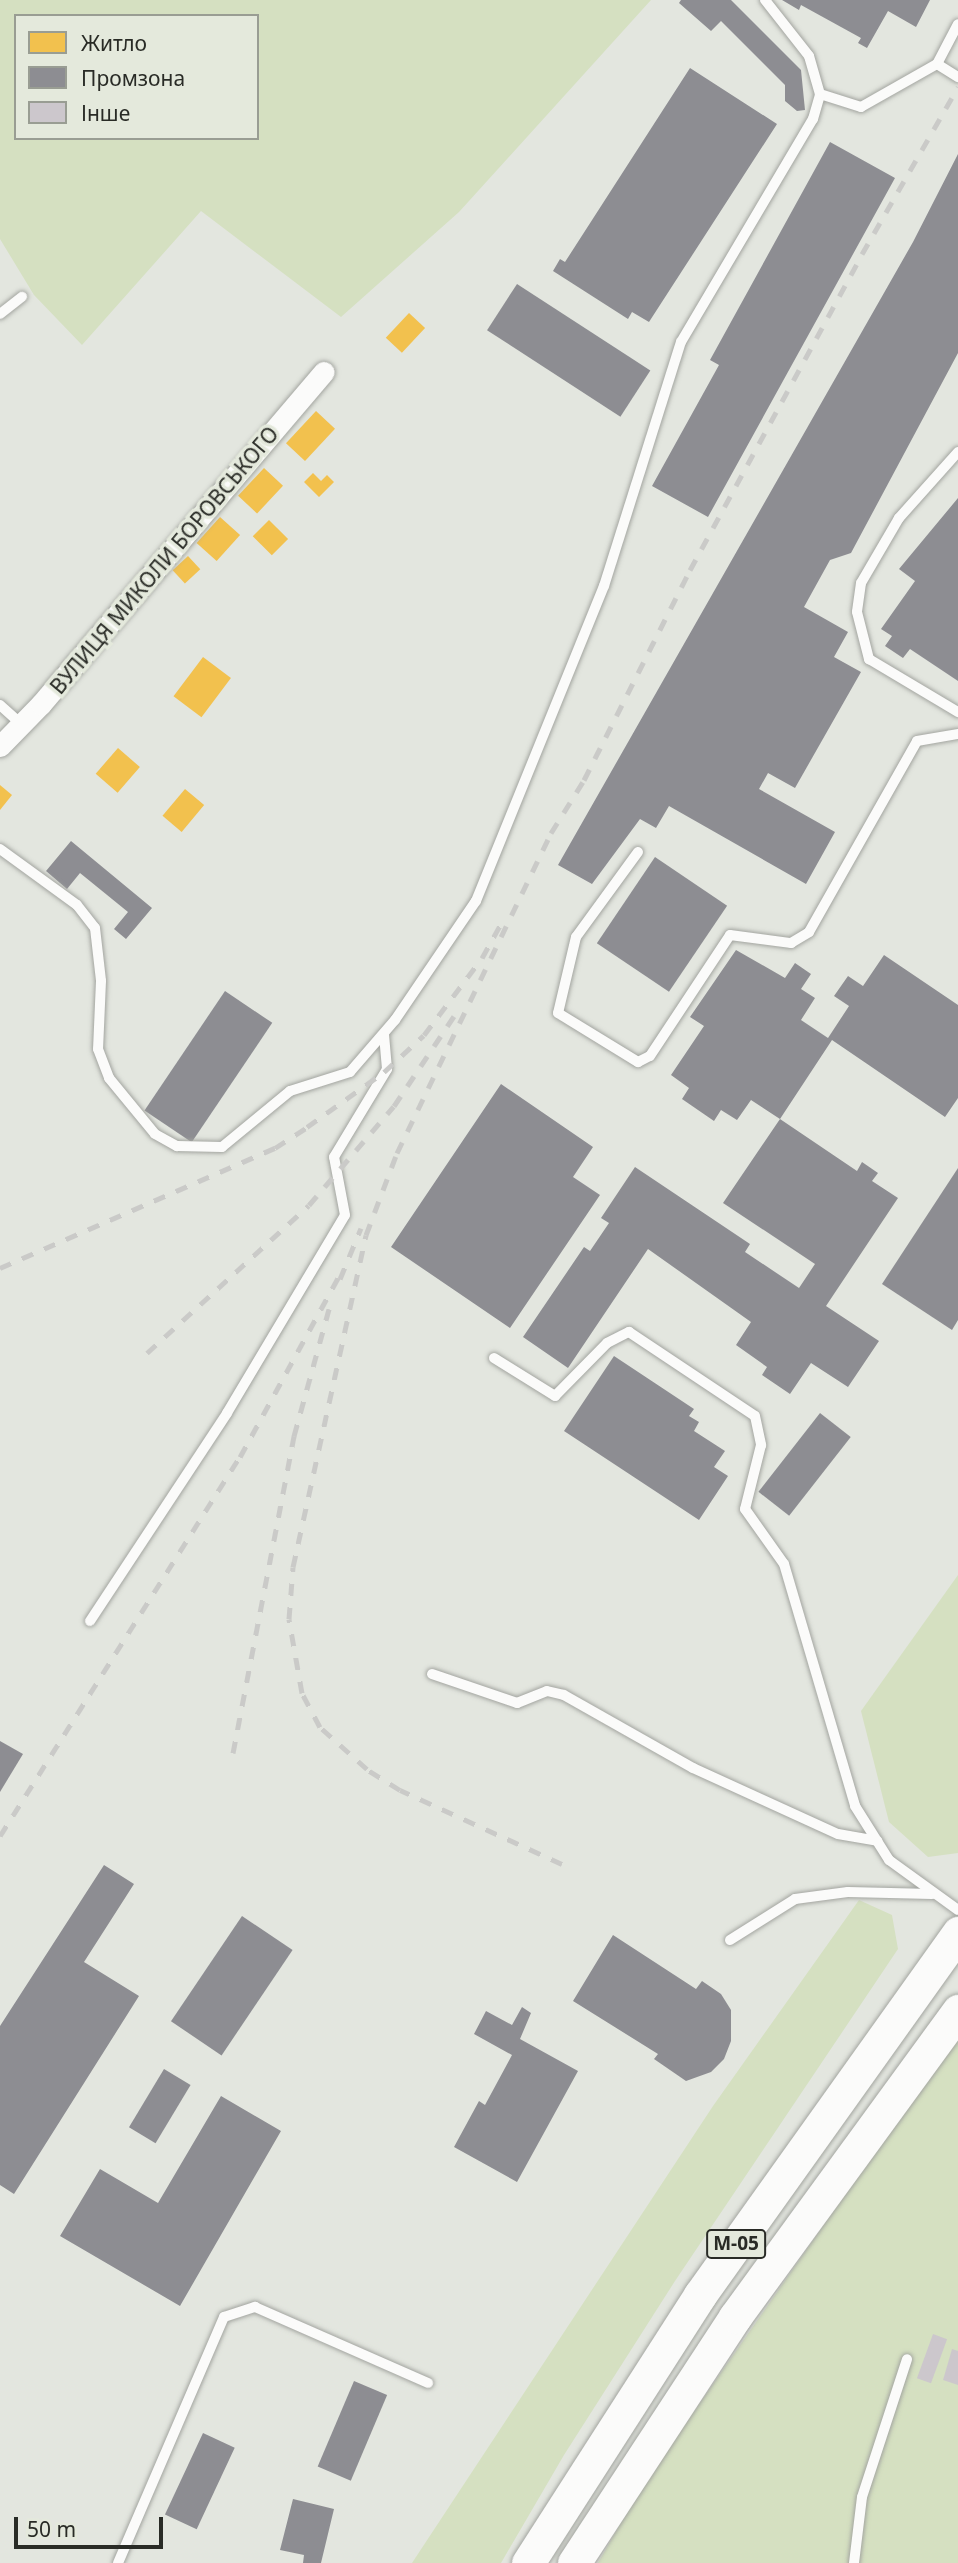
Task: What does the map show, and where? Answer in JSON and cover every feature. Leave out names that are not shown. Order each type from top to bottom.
[{"type":"main road","name":"М-05","points":[[528,2563],[700,2295],[958,1933]]},
{"type":"main road","name":"М-05","points":[[575,2563],[735,2317],[958,2011]]},
{"type":"street","name":"ВУЛИЦЯ МИКОЛИ БОРОВСЬКОГО","points":[[0,746],[324,372]]},
{"type":"lane","points":[[0,849],[77,905],[95,928],[101,981],[98,1049],[109,1078],[156,1134],[177,1146],[222,1147],[290,1091],[350,1072],[384,1034],[476,901],[604,586],[681,342],[813,119],[820,94],[809,56],[765,0]]},
{"type":"lane","points":[[820,94],[860,107],[937,64],[958,24]]},
{"type":"lane","points":[[937,64],[958,77]]},
{"type":"lane","points":[[0,314],[22,297]]},
{"type":"lane","points":[[958,452],[899,517],[861,583],[858,612],[869,659],[958,712]]},
{"type":"lane","points":[[0,705],[21,724]]},
{"type":"lane","points":[[638,852],[576,937],[558,1013],[638,1062],[650,1056],[730,935],[791,943],[809,932],[918,741],[958,734]]},
{"type":"lane","points":[[90,1621],[227,1413],[345,1215],[334,1157],[387,1069],[384,1034]]},
{"type":"lane","points":[[494,1358],[555,1396],[607,1343],[629,1332],[755,1416],[761,1445],[745,1509],[784,1564],[855,1805],[889,1860],[932,1895],[958,1910]]},
{"type":"lane","points":[[432,1674],[517,1703],[547,1691],[564,1695],[693,1768],[838,1835],[877,1841]]},
{"type":"lane","points":[[730,1940],[794,1899],[849,1892],[932,1895]]},
{"type":"lane","points":[[118,2563],[224,2317],[255,2307],[428,2383]]},
{"type":"lane","points":[[854,2563],[862,2497],[907,2359]]},
{"type":"green space","points":[[0,0],[651,0],[459,212],[341,317],[201,211],[82,345],[34,295],[0,239]]},
{"type":"green space","points":[[958,1575],[958,1853],[928,1857],[889,1822],[861,1711]]},
{"type":"green space","points":[[859,1900],[892,1915],[898,1949],[675,2281],[564,2455],[501,2563],[412,2563],[713,2106]]},
{"type":"green space","points":[[958,2032],[958,2563],[598,2563],[640,2489]]},
{"type":"building: Житло","points":[[409,313],[425,328],[402,353],[386,338]]},
{"type":"building: Житло","points":[[316,411],[335,429],[305,461],[286,443]]},
{"type":"building: Житло","points":[[264,468],[283,486],[257,514],[238,496]]},
{"type":"building: Житло","points":[[313,473],[321,481],[327,475],[334,482],[319,497],[304,482]]},
{"type":"building: Житло","points":[[220,517],[240,535],[217,561],[197,543]]},
{"type":"building: Житло","points":[[269,520],[288,539],[272,555],[253,536]]},
{"type":"building: Житло","points":[[188,556],[200,569],[185,583],[173,570]]},
{"type":"building: Житло","points":[[203,657],[231,678],[201,717],[174,696]]},
{"type":"building: Житло","points":[[118,748],[140,767],[118,793],[96,774]]},
{"type":"building: Житло","points":[[0,785],[12,795],[0,810]]},
{"type":"building: Житло","points":[[185,789],[204,805],[182,832],[163,816]]},
{"type":"building: Промзона","points":[[681,0],[731,0],[801,70],[805,110],[797,111],[785,101],[785,85],[721,21],[711,31],[679,3]]},
{"type":"building: Промзона","points":[[782,0],[930,0],[916,27],[888,11],[867,48],[858,43],[861,38],[801,5],[799,10]]},
{"type":"building: Промзона","points":[[690,68],[777,124],[649,322],[632,312],[628,319],[553,271],[560,259],[565,262]]},
{"type":"building: Промзона","points":[[830,142],[895,178],[708,517],[652,486],[719,365],[710,360]]},
{"type":"building: Промзона","points":[[958,154],[958,353],[851,553],[830,560],[804,607],[848,632],[834,657],[861,672],[795,788],[768,773],[759,789],[835,832],[806,884],[669,806],[656,828],[640,819],[592,884],[558,865],[913,242]]},
{"type":"building: Промзона","points":[[517,284],[650,371],[620,417],[487,330]]},
{"type":"building: Промзона","points":[[958,498],[958,681],[910,649],[903,658],[885,646],[892,636],[881,629],[915,581],[899,569]]},
{"type":"building: Промзона","points":[[71,841],[152,908],[126,939],[114,929],[128,912],[80,873],[67,889],[46,871]]},
{"type":"building: Промзона","points":[[655,857],[727,906],[669,992],[597,943]]},
{"type":"building: Промзона","points":[[736,950],[785,978],[795,963],[811,974],[801,989],[815,998],[801,1020],[828,1038],[849,1006],[834,996],[848,976],[863,986],[884,955],[958,1005],[958,1098],[945,1117],[832,1040],[780,1119],[751,1100],[737,1120],[721,1110],[714,1121],[682,1099],[689,1088],[671,1075],[704,1026],[690,1017]]},
{"type":"building: Промзона","points":[[225,991],[272,1023],[192,1142],[144,1110]]},
{"type":"building: Промзона","points":[[501,1084],[593,1147],[573,1177],[600,1195],[510,1328],[391,1247]]},
{"type":"building: Промзона","points":[[780,1119],[857,1171],[862,1162],[878,1173],[872,1181],[898,1198],[826,1306],[879,1341],[848,1387],[811,1363],[790,1394],[762,1375],[767,1367],[736,1345],[751,1322],[648,1249],[568,1368],[523,1337],[584,1247],[590,1251],[609,1223],[601,1218],[635,1167],[750,1244],[745,1252],[799,1288],[815,1264],[723,1203]]},
{"type":"building: Промзона","points":[[958,1168],[958,1320],[952,1330],[882,1284]]},
{"type":"building: Промзона","points":[[614,1356],[694,1409],[689,1416],[699,1422],[694,1431],[725,1451],[714,1467],[728,1476],[699,1520],[564,1431]]},
{"type":"building: Промзона","points":[[820,1413],[851,1437],[789,1516],[758,1492]]},
{"type":"building: Промзона","points":[[0,1741],[23,1754],[0,1792]]},
{"type":"building: Промзона","points":[[104,1865],[134,1884],[84,1962],[139,1996],[14,2194],[0,2185],[0,2026]]},
{"type":"building: Промзона","points":[[242,1916],[293,1950],[222,2055],[171,2021]]},
{"type":"building: Промзона","points":[[613,1935],[696,1989],[702,1981],[721,1994],[731,2010],[731,2041],[724,2059],[711,2072],[686,2081],[654,2059],[658,2054],[573,2001]]},
{"type":"building: Промзона","points":[[522,2007],[531,2013],[520,2039],[578,2071],[517,2182],[454,2147],[479,2101],[485,2105],[512,2055],[474,2034],[486,2011],[512,2025]]},
{"type":"building: Промзона","points":[[164,2069],[191,2085],[156,2143],[129,2127]]},
{"type":"building: Промзона","points":[[221,2096],[281,2131],[180,2306],[60,2236],[100,2169],[158,2203]]},
{"type":"building: Промзона","points":[[354,2381],[387,2395],[351,2481],[318,2467]]},
{"type":"building: Промзона","points":[[203,2433],[235,2448],[197,2529],[165,2515]]},
{"type":"building: Промзона","points":[[293,2499],[334,2509],[321,2563],[303,2563],[304,2555],[280,2550]]},
{"type":"building: Інше","points":[[933,2334],[947,2339],[931,2383],[917,2378]]},
{"type":"building: Інше","points":[[952,2349],[958,2351],[958,2385],[943,2380]]},
{"type":"railway","points":[[562,1864],[400,1790],[367,1769],[320,1727],[302,1693],[289,1619],[293,1567],[366,1235],[397,1153],[551,833],[584,780],[690,570],[862,254],[958,87]]},
{"type":"railway","points":[[0,1268],[275,1148],[307,1127],[384,1072],[424,1035],[482,958],[501,924]]},
{"type":"railway","points":[[147,1353],[309,1205],[394,1106],[460,1007]]},
{"type":"railway","points":[[340,1279],[361,1228]]},
{"type":"railway","points":[[0,1836],[240,1457],[342,1271]]},
{"type":"railway","points":[[233,1753],[294,1436],[329,1309]]}]
